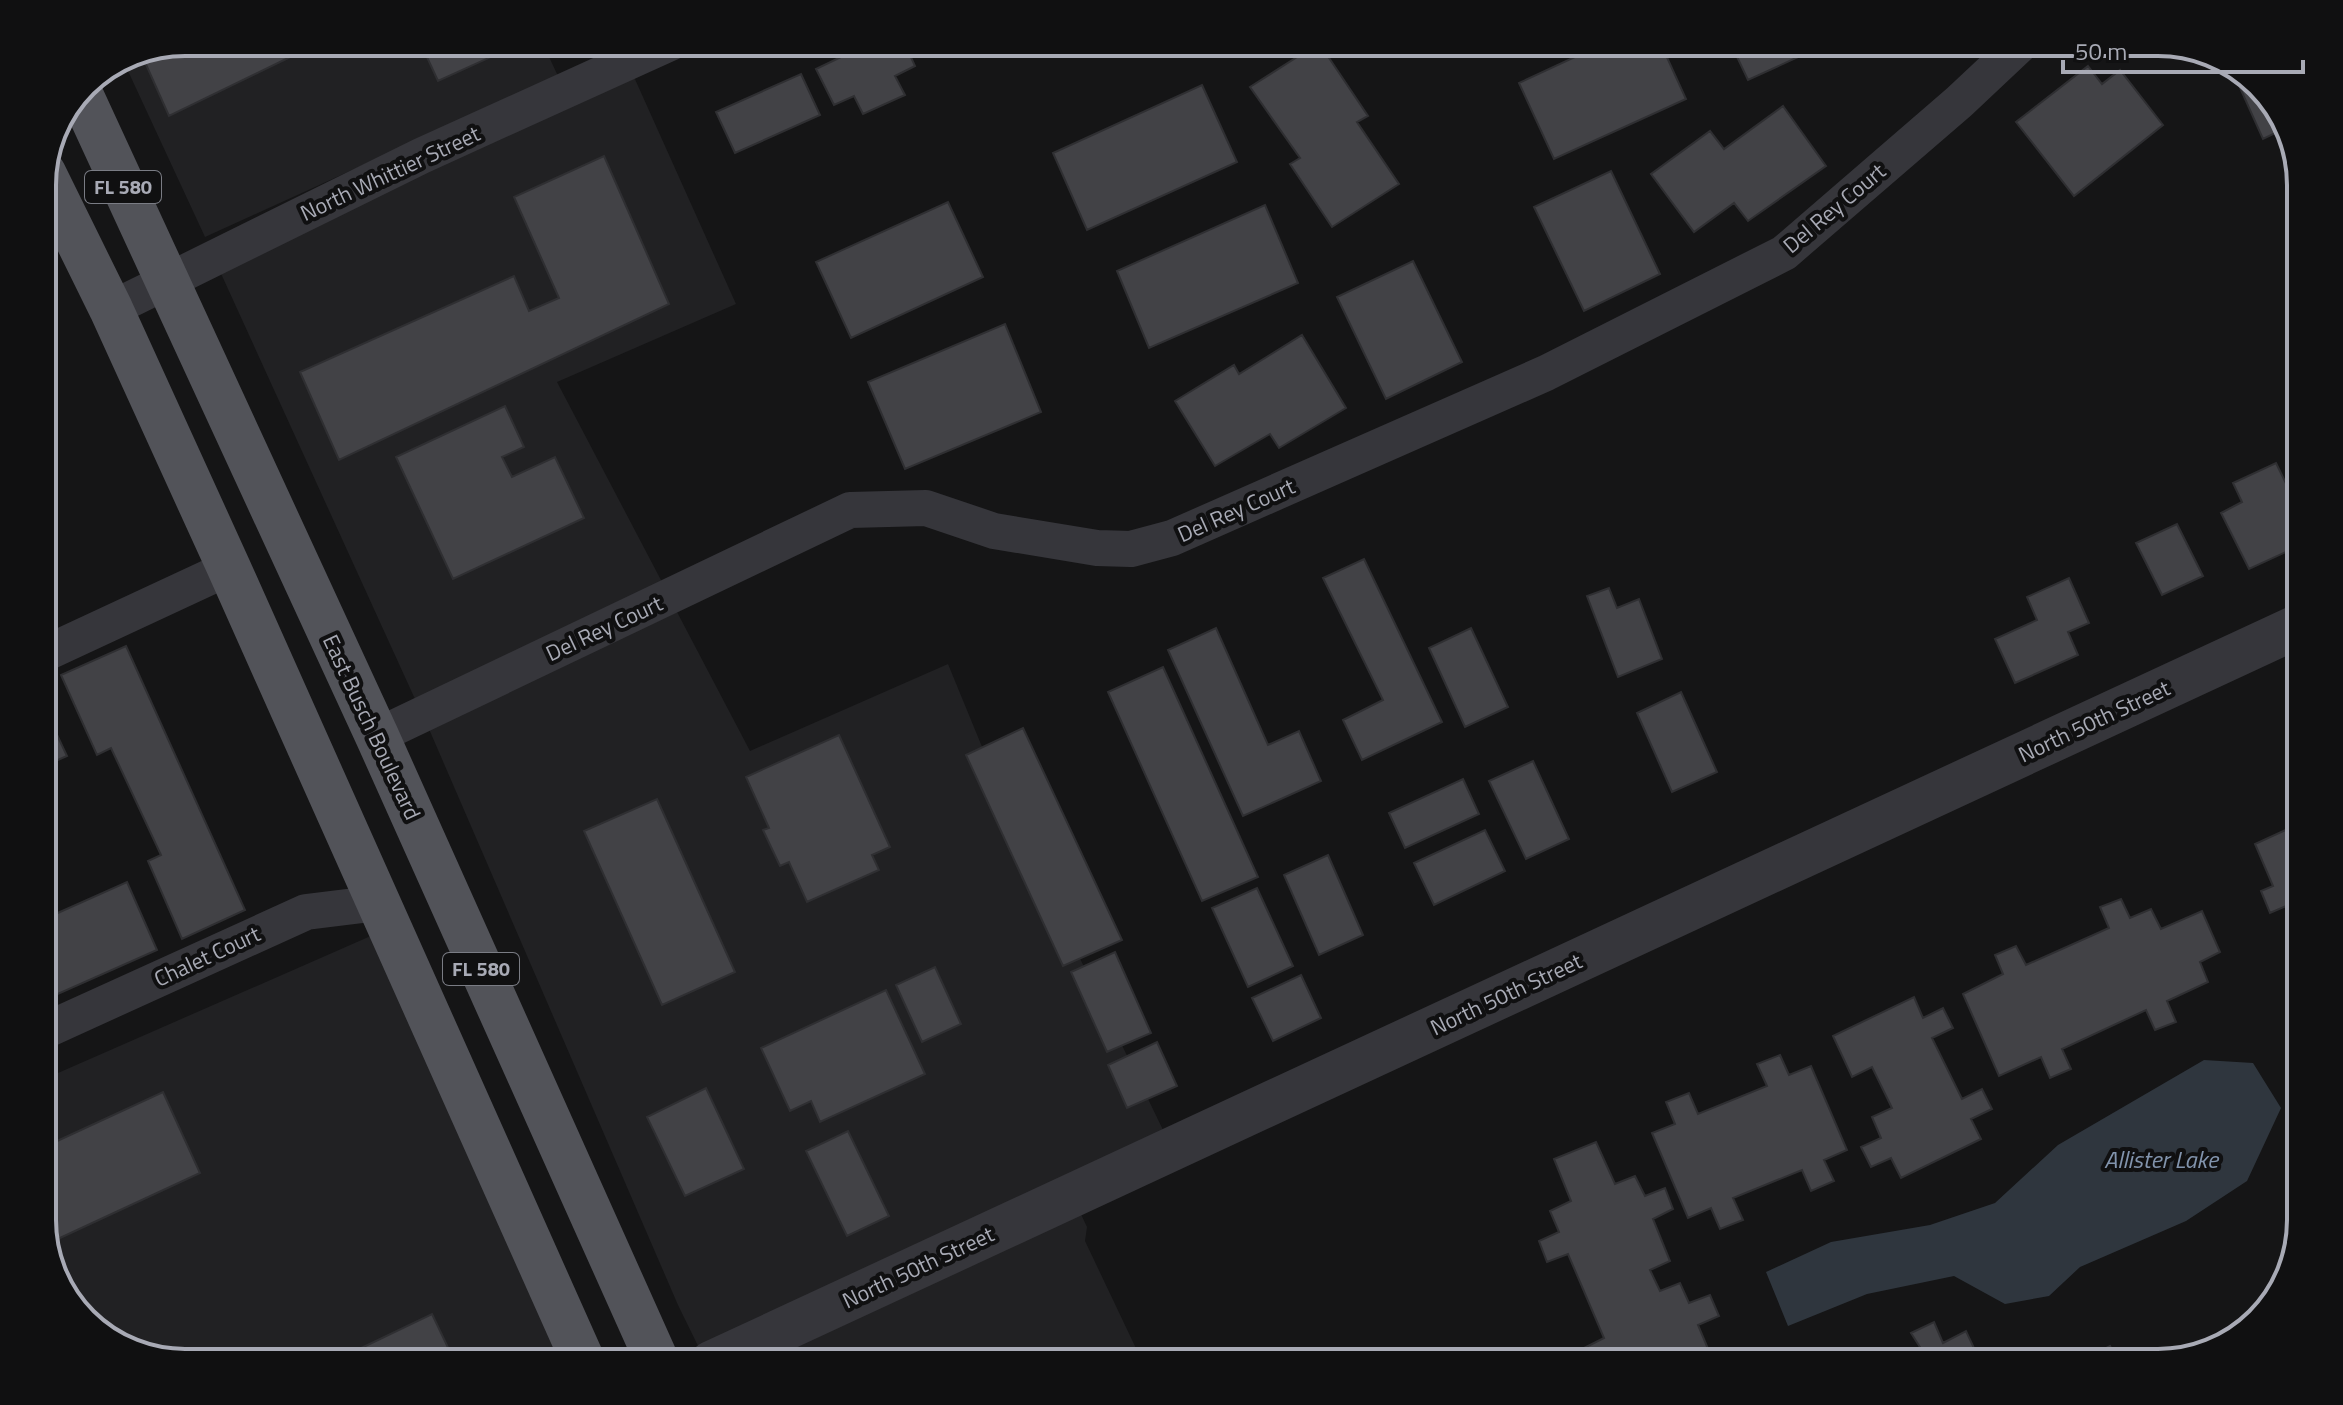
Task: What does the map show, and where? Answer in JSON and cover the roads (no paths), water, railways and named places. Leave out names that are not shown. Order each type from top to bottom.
[{"type":"main road","name":"East Busch Boulevard","points":[[86,104],[377,736],[652,1349]]},
{"type":"main road","name":"FL 580","points":[[56,197],[111,309],[229,568],[578,1349]]},
{"type":"street","name":"North Whittier Street","points":[[111,309],[421,156],[641,56]]},
{"type":"street","name":"Del Rey Court","points":[[377,736],[850,510],[926,508],[994,531],[1097,548],[1131,549],[1172,538],[1546,373],[1784,253],[2008,56]]},
{"type":"street","points":[[56,648],[229,568]]},
{"type":"street","name":"North 50th Street","points":[[741,1349],[2287,631]]},
{"type":"street","name":"Chalet Court","points":[[56,1026],[306,912],[379,903]]},
{"type":"water","name":"Allister Lake","points":[[2204,1060],[2253,1063],[2281,1108],[2247,1181],[2186,1221],[2080,1267],[2049,1296],[2005,1304],[1954,1276],[1867,1294],[1788,1326],[1766,1272],[1831,1242],[1930,1225],[1995,1203],[2058,1145]]}]
